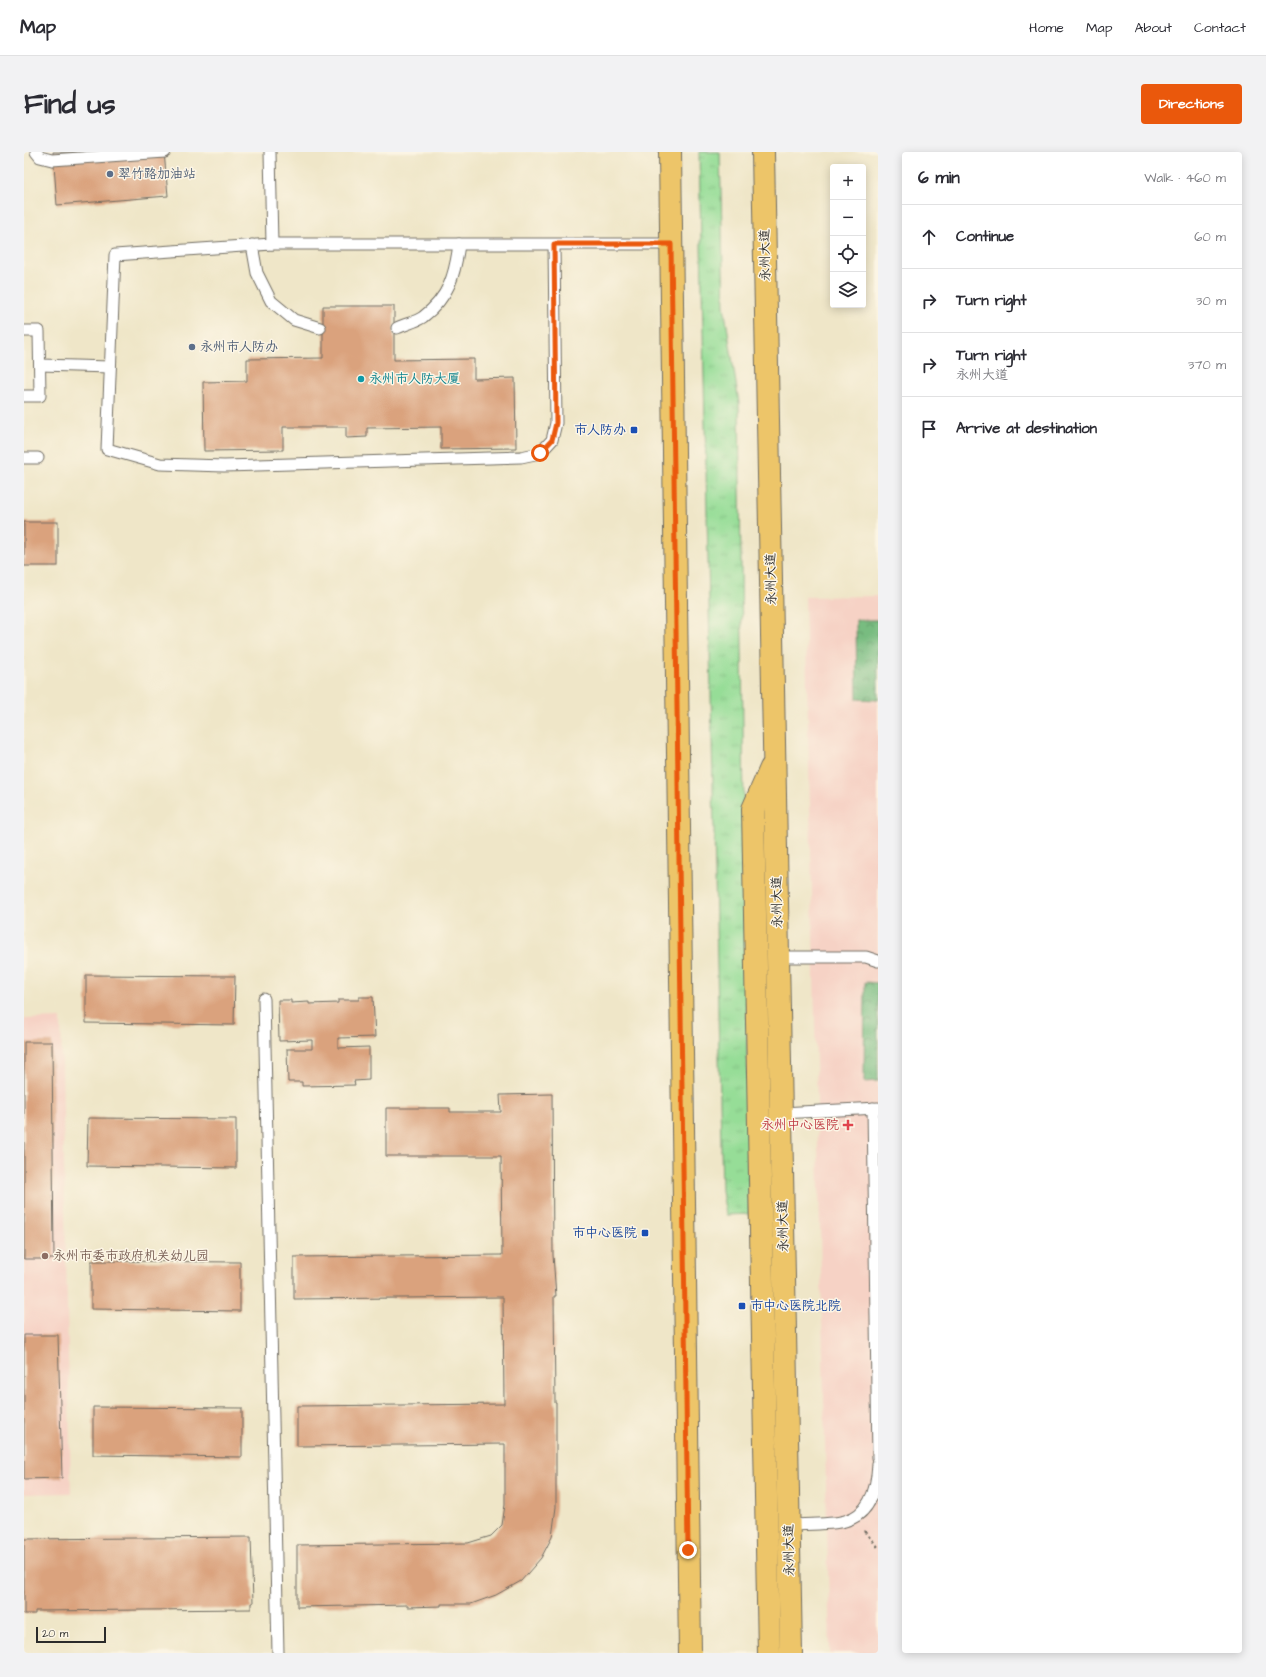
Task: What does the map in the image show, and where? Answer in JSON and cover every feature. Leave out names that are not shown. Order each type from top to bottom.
[{"type":"main road","points":[[658,152],[670,162],[690,1653]]},
{"type":"main road","name":"永州大道","points":[[763,152],[791,1653]]},
{"type":"main road","points":[[763,180],[778,152]]},
{"type":"main road","points":[[769,1653],[753,809],[774,760]]},
{"type":"lane","points":[[36,152],[40,157],[52,160],[165,152]]},
{"type":"lane","points":[[270,152],[272,244]]},
{"type":"lane","points":[[554,244],[556,423],[552,440],[540,453],[521,457],[497,458],[224,466],[160,464],[107,449],[115,255],[272,244],[554,244],[671,244]]},
{"type":"lane","points":[[397,328],[422,318],[442,299],[456,269],[459,244]]},
{"type":"lane","points":[[252,245],[257,273],[271,302],[294,320],[320,328]]},
{"type":"lane","points":[[24,331],[39,331],[40,365],[40,396],[24,396]]},
{"type":"lane","points":[[40,365],[110,367]]},
{"type":"lane","points":[[24,458],[38,458]]},
{"type":"lane","points":[[866,957],[878,950]]},
{"type":"lane","points":[[778,957],[866,957],[878,961]]},
{"type":"lane","points":[[264,999],[278,1653]]},
{"type":"lane","points":[[781,1114],[875,1108],[878,1458]]},
{"type":"lane","points":[[788,1525],[843,1522],[853,1518],[864,1508],[874,1495],[878,1477],[878,1464]]},
{"type":"shaded area","name":"永州中心医院","points":[[878,596],[878,1653],[830,1653],[805,597]]},
{"type":"shaded area","name":"永州市委市政府机关幼儿园","points":[[61,1018],[71,1493],[24,1494],[24,1019]]},
{"type":"green space","points":[[699,152],[720,152],[724,306],[739,403],[749,1214],[726,1215],[722,1191]]},
{"type":"green space","points":[[856,620],[878,620],[878,700],[857,699]]},
{"type":"green space","points":[[865,982],[878,983],[878,1081],[864,1082]]},
{"type":"building","name":"翠竹路加油站","points":[[53,152],[164,152],[168,196],[57,205]]},
{"type":"building","name":"永州市人防大厦","points":[[323,306],[394,306],[394,360],[474,359],[474,379],[515,378],[516,448],[441,449],[441,427],[367,428],[367,437],[346,438],[346,427],[283,427],[283,450],[204,451],[203,382],[247,381],[247,359],[323,358]]},
{"type":"building","points":[[24,522],[58,522],[58,566],[24,566]]},
{"type":"building","points":[[86,975],[235,976],[234,1025],[86,1023]]},
{"type":"building","points":[[359,997],[373,997],[375,1037],[338,1038],[338,1048],[369,1047],[369,1080],[354,1081],[355,1085],[302,1086],[302,1082],[288,1082],[287,1049],[312,1049],[312,1040],[279,1041],[278,1000],[291,1000],[291,1003],[309,1002],[309,1004],[338,1003],[338,1000],[359,1000]]},
{"type":"building","points":[[24,1042],[52,1042],[54,1259],[24,1259]]},
{"type":"building","points":[[552,1094],[553,1255],[556,1296],[554,1296],[556,1507],[552,1537],[541,1558],[521,1581],[496,1595],[471,1604],[441,1604],[441,1606],[408,1607],[408,1605],[297,1607],[297,1545],[468,1543],[491,1536],[502,1525],[505,1505],[505,1444],[297,1446],[297,1406],[504,1404],[503,1297],[294,1299],[294,1257],[502,1255],[501,1156],[386,1156],[386,1108],[450,1108],[450,1112],[501,1112],[500,1095]]},
{"type":"building","points":[[88,1118],[236,1119],[236,1168],[87,1166]]},
{"type":"building","points":[[91,1261],[240,1262],[240,1311],[91,1309]]},
{"type":"building","points":[[24,1335],[58,1335],[62,1478],[24,1479]]},
{"type":"building","points":[[93,1407],[242,1408],[242,1457],[93,1455]]},
{"type":"building","points":[[251,1537],[253,1603],[251,1603],[251,1609],[35,1611],[35,1614],[24,1614],[24,1539]]},
{"type":"place","name":"翠竹路加油站","points":[[110,174]]},
{"type":"place","name":"永州市人防办","points":[[192,347]]},
{"type":"place","name":"永州市人防大厦","points":[[361,379]]},
{"type":"place","name":"市人防办","points":[[634,430]]},
{"type":"place","name":"永州中心医院","points":[[848,1125]]},
{"type":"place","name":"市中心医院","points":[[645,1233]]},
{"type":"place","name":"永州市委市政府机关幼儿园","points":[[45,1256]]},
{"type":"place","name":"市中心医院北院","points":[[742,1306]]},
{"type":"route","points":[[540,453],[552,440],[556,423],[554,244],[671,244],[688,1550]]}]
